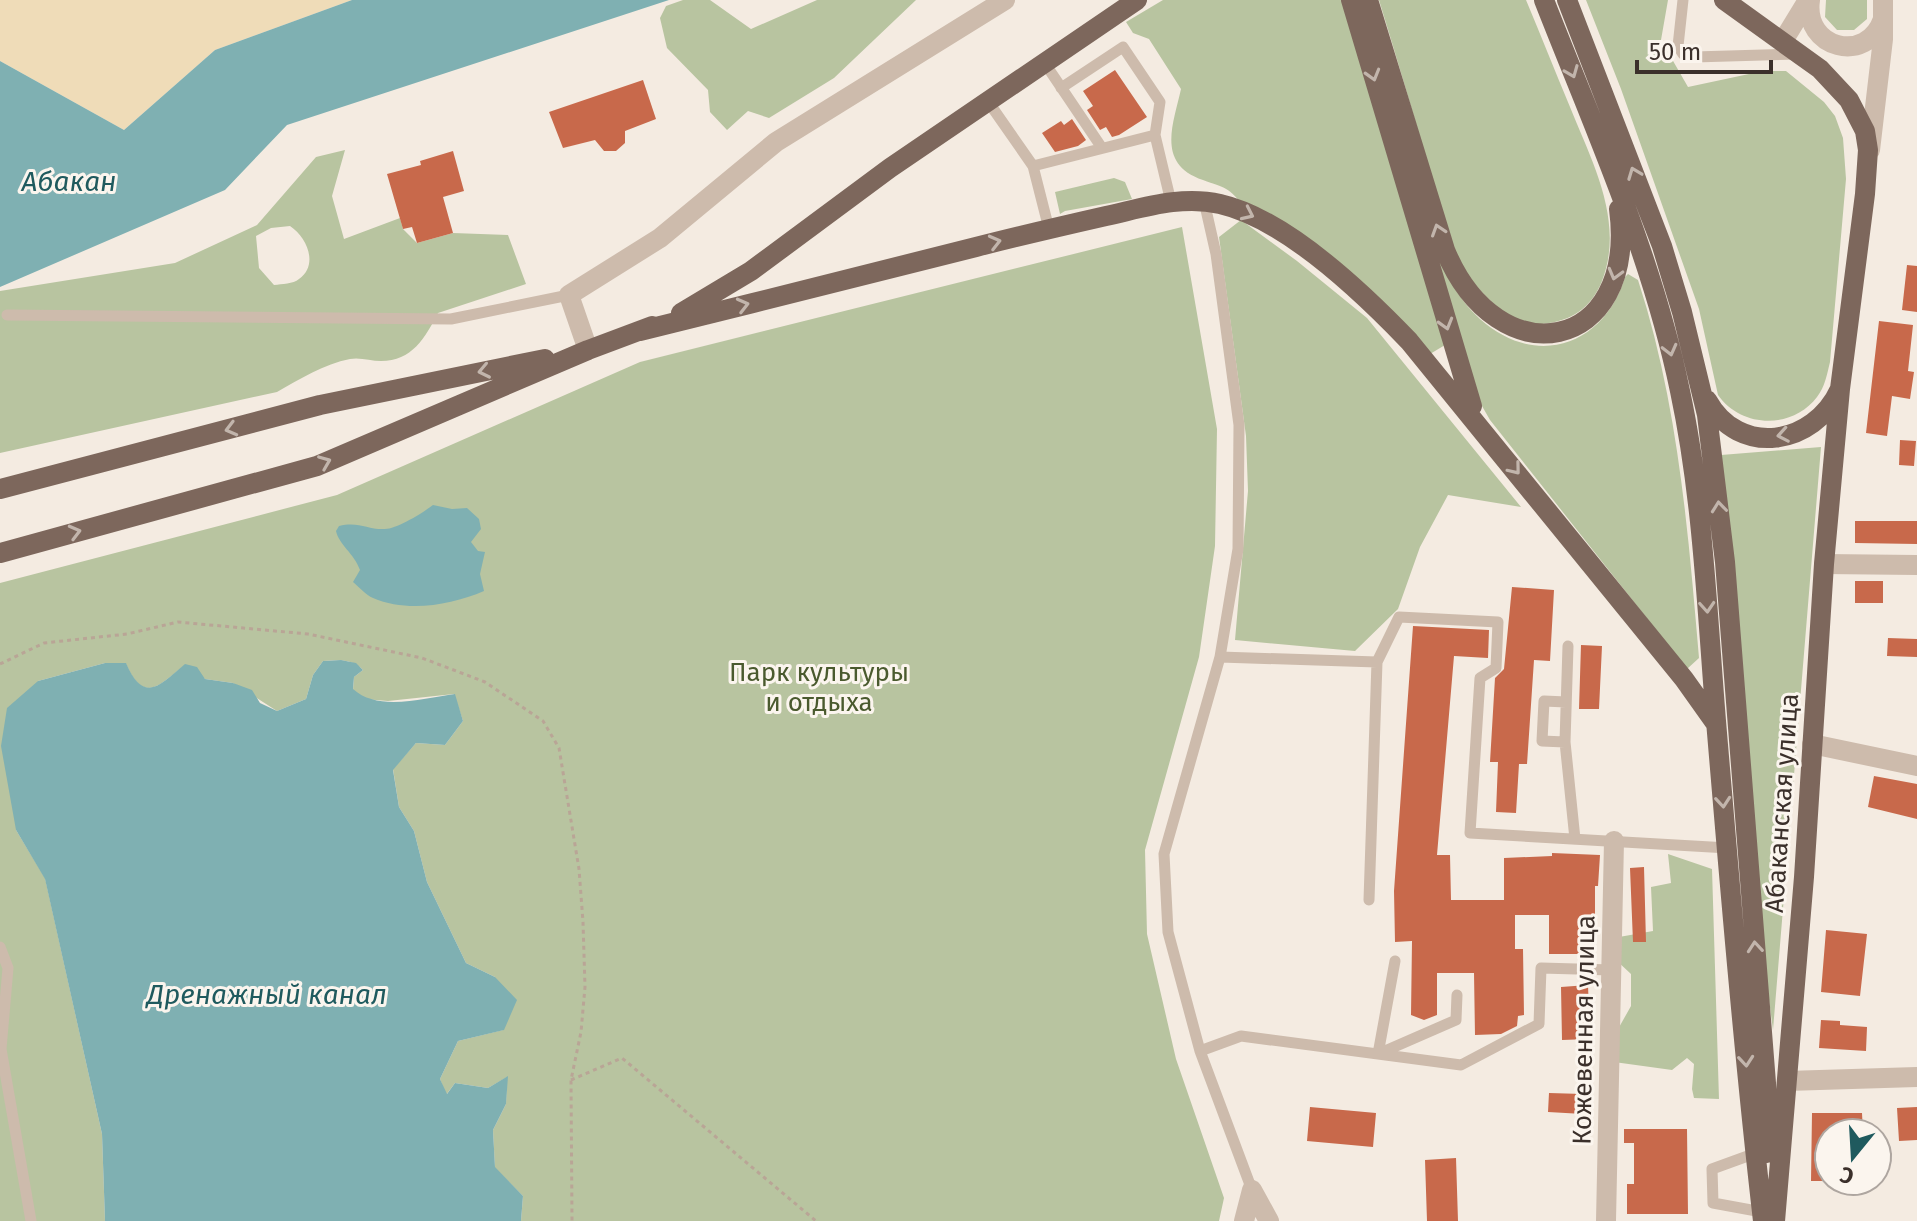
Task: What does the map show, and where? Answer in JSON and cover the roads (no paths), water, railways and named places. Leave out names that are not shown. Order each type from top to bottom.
[{"type":"main road","points":[[0,553],[317,466],[695,306],[733,283],[987,100],[1137,0]]},
{"type":"main road","points":[[1351,0],[1464,384],[1479,421],[1491,439]]},
{"type":"main road","points":[[1368,0],[1445,250],[1459,281],[1488,313],[1525,332],[1550,334],[1574,326],[1603,303],[1615,279],[1621,235],[1611,169]]},
{"type":"main road","points":[[1544,0],[1611,169],[1662,315],[1691,446],[1756,1153],[1767,1219]]},
{"type":"main road","points":[[1567,0],[1662,246],[1682,312],[1712,443],[1725,562],[1766,1083],[1767,1219]]},
{"type":"main road","name":"Абаканская улица","points":[[1724,0],[1802,54],[1837,84],[1858,113],[1868,150],[1840,389],[1824,564],[1787,1081],[1767,1219]]},
{"type":"main road","points":[[640,331],[1049,229],[1171,202],[1204,201],[1235,208],[1263,221],[1352,286],[1429,362],[1684,679],[1716,724]]},
{"type":"main road","points":[[0,489],[320,405],[588,350]]},
{"type":"main road","points":[[1700,386],[1707,402],[1724,422],[1748,435],[1774,438],[1799,432],[1822,418],[1840,389]]},
{"type":"street","points":[[588,350],[569,295],[660,238],[776,142],[1005,0]]},
{"type":"street","points":[[1783,41],[1809,0]]},
{"type":"street","points":[[1809,0],[1814,29],[1823,39],[1837,46],[1865,42],[1881,25],[1884,5]]},
{"type":"street","points":[[1865,194],[1883,39],[1884,5]]},
{"type":"street","points":[[1824,564],[1917,565]]},
{"type":"street","points":[[1812,744],[1917,766]]},
{"type":"street","name":"Кожевенная улица","points":[[1606,1221],[1614,841]]},
{"type":"street","points":[[1787,1081],[1917,1077]]},
{"type":"street","points":[[1244,1221],[1252,1190]]},
{"type":"street","points":[[1252,1190],[1269,1221]]},
{"type":"lane","points":[[1683,0],[1678,46],[1683,54],[1694,57],[1802,54]]},
{"type":"lane","points":[[1061,88],[1123,47],[1160,102],[1155,135],[1171,202]]},
{"type":"lane","points":[[1044,62],[1102,148]]},
{"type":"lane","points":[[987,100],[1033,166],[1049,229]]},
{"type":"lane","points":[[1033,166],[1155,135]]},
{"type":"lane","points":[[1204,201],[1216,254],[1239,425],[1238,549],[1220,657],[1164,854],[1168,932],[1200,1051],[1252,1190]]},
{"type":"lane","points":[[7,315],[451,319],[569,295]]},
{"type":"lane","points":[[1369,900],[1377,662],[1399,617],[1498,622],[1496,668],[1480,678],[1470,833],[1728,848]]},
{"type":"lane","points":[[1568,646],[1565,742],[1575,839]]},
{"type":"lane","points":[[1220,657],[1377,662]]},
{"type":"lane","points":[[1565,742],[1542,741],[1542,728],[1544,701],[1566,702]]},
{"type":"lane","points":[[0,947],[8,968],[1,1049],[31,1221]]},
{"type":"lane","points":[[1378,1054],[1395,961]]},
{"type":"lane","points":[[1200,1051],[1241,1036],[1461,1065],[1539,1024],[1541,968],[1612,970]]},
{"type":"lane","points":[[1378,1054],[1456,1020],[1457,995]]},
{"type":"lane","points":[[1756,1153],[1712,1169],[1713,1203],[1767,1219]]},
{"type":"water","name":"Абакан","points":[[352,0],[669,0],[287,125],[225,190],[0,287],[0,61],[124,130],[215,50]]},
{"type":"water","points":[[433,505],[467,508],[479,519],[481,529],[471,542],[478,551],[485,552],[480,574],[484,591],[444,603],[400,605],[373,598],[353,582],[360,570],[338,536],[336,531],[339,526],[352,524],[390,528]]},
{"type":"water","name":"Дренажный канал","points":[[323,661],[356,663],[363,670],[354,677],[353,689],[375,700],[402,702],[455,694],[463,721],[445,745],[416,743],[393,770],[399,807],[414,831],[427,882],[466,963],[495,977],[517,1000],[504,1030],[458,1041],[440,1079],[447,1094],[455,1083],[488,1088],[508,1076],[506,1104],[493,1130],[495,1167],[523,1196],[521,1221],[105,1221],[102,1134],[45,879],[16,830],[1,746],[7,708],[38,681],[105,663],[126,663],[139,684],[146,687],[160,684],[185,664],[197,667],[205,679],[233,683],[252,690],[260,703],[277,711],[306,699],[313,675]]},
{"type":"park label","name":"Парк культуры и отдыха","points":[[819,687]]}]
